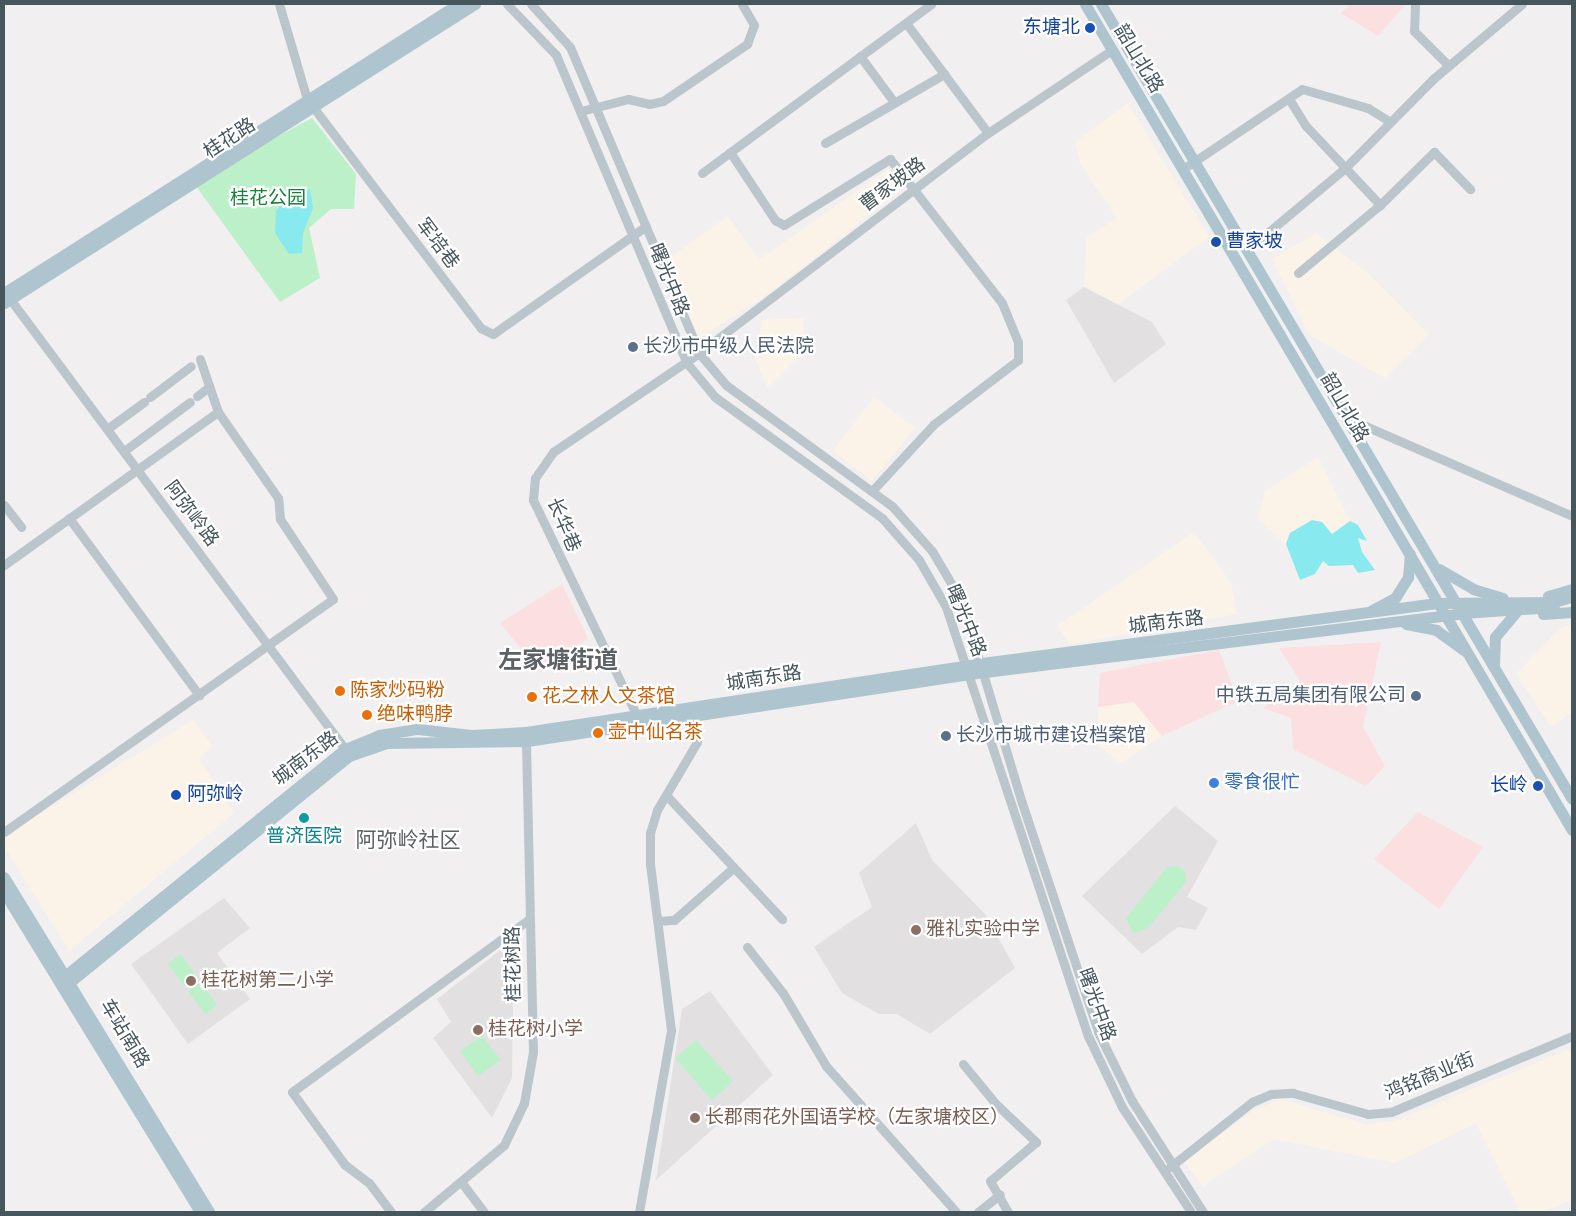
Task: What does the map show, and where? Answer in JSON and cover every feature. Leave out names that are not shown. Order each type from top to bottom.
[{"type":"main road","name":"桂花路","points":[[6,298],[310,103],[458,4]]},
{"type":"main road","name":"桂花路","points":[[310,103],[475,4]]},
{"type":"main road","name":"韶山北路","points":[[1085,4],[1572,830]]},
{"type":"main road","name":"韶山北路","points":[[1101,4],[1457,602],[1497,676],[1572,800]]},
{"type":"main road","points":[[1364,614],[1395,598],[1408,577],[1410,554]]},
{"type":"main road","points":[[1435,565],[1465,585],[1517,606],[1572,612]]},
{"type":"main road","points":[[1497,676],[1495,637],[1517,606],[1572,589]]},
{"type":"main road","points":[[1554,604],[1572,597]]},
{"type":"main road","name":"城南东路","points":[[984,668],[1439,603],[1457,602],[1517,606]]},
{"type":"main road","points":[[1554,604],[1572,602]]},
{"type":"main road","name":"城南东路","points":[[66,980],[349,756],[408,740],[476,744],[637,716],[968,670],[1446,616],[1517,606],[1554,604]]},
{"type":"main road","points":[[1394,622],[1436,630],[1468,652]]},
{"type":"main road","name":"城南东路","points":[[66,980],[344,749],[379,734],[406,730],[471,735],[526,736],[693,716],[968,670]]},
{"type":"main road","name":"车站南路","points":[[4,877],[209,1212]]},
{"type":"main road","name":"车站南路","points":[[4,892],[66,980],[200,1212]]},
{"type":"street","name":"军培巷","points":[[279,4],[310,103],[480,328],[493,334],[646,226]]},
{"type":"street","name":"曙光中路","points":[[507,4],[556,55],[581,110],[686,362],[715,397],[882,518],[919,560],[946,607],[1088,1036],[1122,1108],[1192,1212]]},
{"type":"street","name":"曙光中路","points":[[531,4],[570,47],[597,106],[699,353],[726,385],[892,506],[932,550],[961,600],[984,668],[1022,804],[1098,1032],[1170,1167],[1203,1212]]},
{"type":"street","points":[[581,110],[628,98],[649,104],[663,101],[747,44],[754,26],[742,4]]},
{"type":"street","points":[[702,173],[931,4]]},
{"type":"street","points":[[1415,4],[1414,31],[1449,66]]},
{"type":"street","points":[[1247,250],[1344,169],[1449,66],[1522,4]]},
{"type":"street","points":[[906,23],[988,133]]},
{"type":"street","name":"曹家坡路","points":[[699,353],[988,133],[1112,50]]},
{"type":"street","points":[[860,56],[894,102]]},
{"type":"street","points":[[825,143],[944,74]]},
{"type":"street","points":[[1184,169],[1289,100],[1302,89],[1368,108],[1390,122]]},
{"type":"street","points":[[1289,100],[1344,169],[1380,205]]},
{"type":"street","points":[[730,152],[775,220],[784,225],[794,223],[883,161],[890,159],[916,187],[1002,303],[1020,355],[1012,367],[934,424],[872,491]]},
{"type":"street","points":[[1298,273],[1380,205],[1434,152],[1470,189]]},
{"type":"street","name":"阿弥岭路","points":[[6,298],[124,451],[344,749]]},
{"type":"street","name":"长华巷","points":[[637,716],[533,500],[535,478],[553,452],[699,353]]},
{"type":"street","points":[[4,832],[333,599],[280,519],[278,498],[218,412],[200,359]]},
{"type":"street","points":[[107,429],[190,366]]},
{"type":"street","points":[[197,396],[209,387]]},
{"type":"street","points":[[124,451],[190,402]]},
{"type":"street","points":[[4,565],[218,412]]},
{"type":"street","points":[[1348,418],[1572,516]]},
{"type":"street","points":[[4,505],[21,527]]},
{"type":"street","points":[[69,518],[199,695]]},
{"type":"street","points":[[639,1212],[671,1030],[650,834],[666,795],[697,742],[693,716]]},
{"type":"street","name":"桂花树路","points":[[424,1212],[462,1183],[504,1145],[524,1103],[533,1052],[526,736]]},
{"type":"street","points":[[666,795],[732,869],[782,919]]},
{"type":"street","points":[[658,921],[674,920],[732,869]]},
{"type":"street","points":[[391,1212],[369,1183],[345,1165],[292,1092],[529,919]]},
{"type":"street","points":[[747,947],[783,993],[826,1066],[956,1212]]},
{"type":"street","name":"鸿铭商业街","points":[[1170,1167],[1252,1102],[1271,1094],[1293,1093],[1368,1114],[1391,1112],[1572,1036]]},
{"type":"street","points":[[964,1064],[995,1103],[1036,1142],[990,1181],[1000,1194],[1003,1210]]},
{"type":"street","points":[[462,1183],[484,1212]]},
{"type":"street","points":[[978,1212],[1000,1194]]},
{"type":"shaded area","points":[[1351,4],[1406,4],[1378,36],[1341,13]]},
{"type":"shaded area","points":[[1128,103],[1209,237],[1117,305],[1084,287],[1087,237],[1117,218],[1080,164],[1075,142]]},
{"type":"shaded area","points":[[888,169],[908,185],[765,296],[699,339],[668,259],[728,216],[759,260]]},
{"type":"shaded area","points":[[1316,233],[1370,275],[1429,335],[1385,378],[1309,335],[1272,259]]},
{"type":"shaded area","points":[[1084,287],[1152,322],[1166,344],[1114,383],[1066,300]]},
{"type":"shaded area","points":[[803,318],[806,349],[767,388],[755,358],[762,320]]},
{"type":"shaded area","points":[[874,397],[915,428],[872,481],[833,451]]},
{"type":"shaded area","points":[[1318,457],[1350,521],[1332,534],[1322,522],[1290,533],[1286,544],[1258,519],[1265,491]]},
{"type":"shaded area","points":[[1194,532],[1231,583],[1237,614],[1070,644],[1057,626]]},
{"type":"shaded area","points":[[562,584],[588,638],[540,672],[500,623]]},
{"type":"shaded area","points":[[1572,624],[1572,712],[1551,727],[1516,674],[1559,629]]},
{"type":"shaded area","points":[[1381,642],[1363,727],[1385,766],[1366,786],[1293,749],[1291,718],[1263,708],[1301,682],[1279,648]]},
{"type":"shaded area","points":[[1219,650],[1238,701],[1162,736],[1134,702],[1098,707],[1100,673]]},
{"type":"shaded area","points":[[1134,702],[1162,736],[1121,763],[1096,744],[1098,707]]},
{"type":"shaded area","points":[[193,720],[212,746],[199,758],[234,813],[69,951],[4,846],[4,836]]},
{"type":"shaded area","points":[[1175,806],[1218,841],[1187,897],[1208,908],[1196,930],[1178,927],[1142,954],[1082,896]]},
{"type":"shaded area","points":[[1418,812],[1483,847],[1439,909],[1374,859]]},
{"type":"shaded area","name":"雅礼实验中学","points":[[916,823],[932,860],[985,914],[1015,968],[930,1034],[897,1014],[879,1014],[842,993],[814,947],[872,907],[859,873]]},
{"type":"shaded area","name":"桂花树第二小学","points":[[224,898],[250,928],[217,953],[250,999],[188,1044],[131,964]]},
{"type":"shaded area","name":"桂花树小学","points":[[506,946],[513,1009],[512,1078],[492,1118],[433,1038],[451,1022],[437,999]]},
{"type":"shaded area","name":"长郡雨花外国语学校（左家塘校区）","points":[[710,991],[773,1075],[656,1180],[682,1009]]},
{"type":"shaded area","points":[[1572,1048],[1572,1200],[1541,1212],[1520,1212],[1476,1123],[1395,1163],[1274,1139],[1203,1186],[1184,1162],[1255,1109],[1281,1099],[1367,1125],[1395,1121]]},
{"type":"green space","name":"桂花公园","points":[[312,118],[356,174],[354,209],[331,209],[309,228],[320,278],[280,302],[193,182]]},
{"type":"green space","points":[[1178,866],[1185,871],[1186,882],[1147,929],[1133,933],[1126,918],[1167,867]]},
{"type":"green space","points":[[181,954],[197,977],[184,986],[168,964]]},
{"type":"green space","points":[[200,982],[217,1005],[205,1014],[188,991]]},
{"type":"green space","points":[[482,1036],[501,1060],[478,1076],[460,1051]]},
{"type":"green space","points":[[696,1040],[733,1081],[712,1100],[675,1058]]},
{"type":"water","points":[[310,189],[313,208],[303,233],[302,253],[289,254],[275,233],[276,211],[288,196]]},
{"type":"water","points":[[1312,520],[1322,522],[1332,534],[1350,521],[1358,525],[1367,541],[1358,538],[1362,552],[1375,570],[1358,573],[1353,565],[1329,566],[1323,561],[1315,574],[1300,580],[1286,544],[1290,533]]},
{"type":"place","name":"东塘北","points":[[1090,28]]},
{"type":"place","name":"曹家坡","points":[[1216,242]]},
{"type":"place","name":"长沙市中级人民法院","points":[[633,347]]},
{"type":"place","name":"陈家炒码粉","points":[[340,691]]},
{"type":"place","name":"中铁五局集团有限公司","points":[[1416,696]]},
{"type":"place","name":"花之林人文茶馆","points":[[532,697]]},
{"type":"place","name":"绝味鸭脖","points":[[367,715]]},
{"type":"place","name":"壶中仙名茶","points":[[598,733]]},
{"type":"place","name":"长沙市城市建设档案馆","points":[[946,736]]},
{"type":"place","name":"零食很忙","points":[[1214,783]]},
{"type":"place","name":"长岭","points":[[1538,786]]},
{"type":"place","name":"阿弥岭","points":[[176,795]]},
{"type":"place","name":"普济医院","points":[[304,818]]},
{"type":"place","name":"雅礼实验中学","points":[[916,930]]},
{"type":"place","name":"桂花树第二小学","points":[[191,981]]},
{"type":"place","name":"桂花树小学","points":[[478,1030]]},
{"type":"place","name":"长郡雨花外国语学校（左家塘校区）","points":[[695,1118]]},
{"type":"district","name":"左家塘街道","points":[[558,661]]},
{"type":"district","name":"阿弥岭社区","points":[[408,840]]}]
